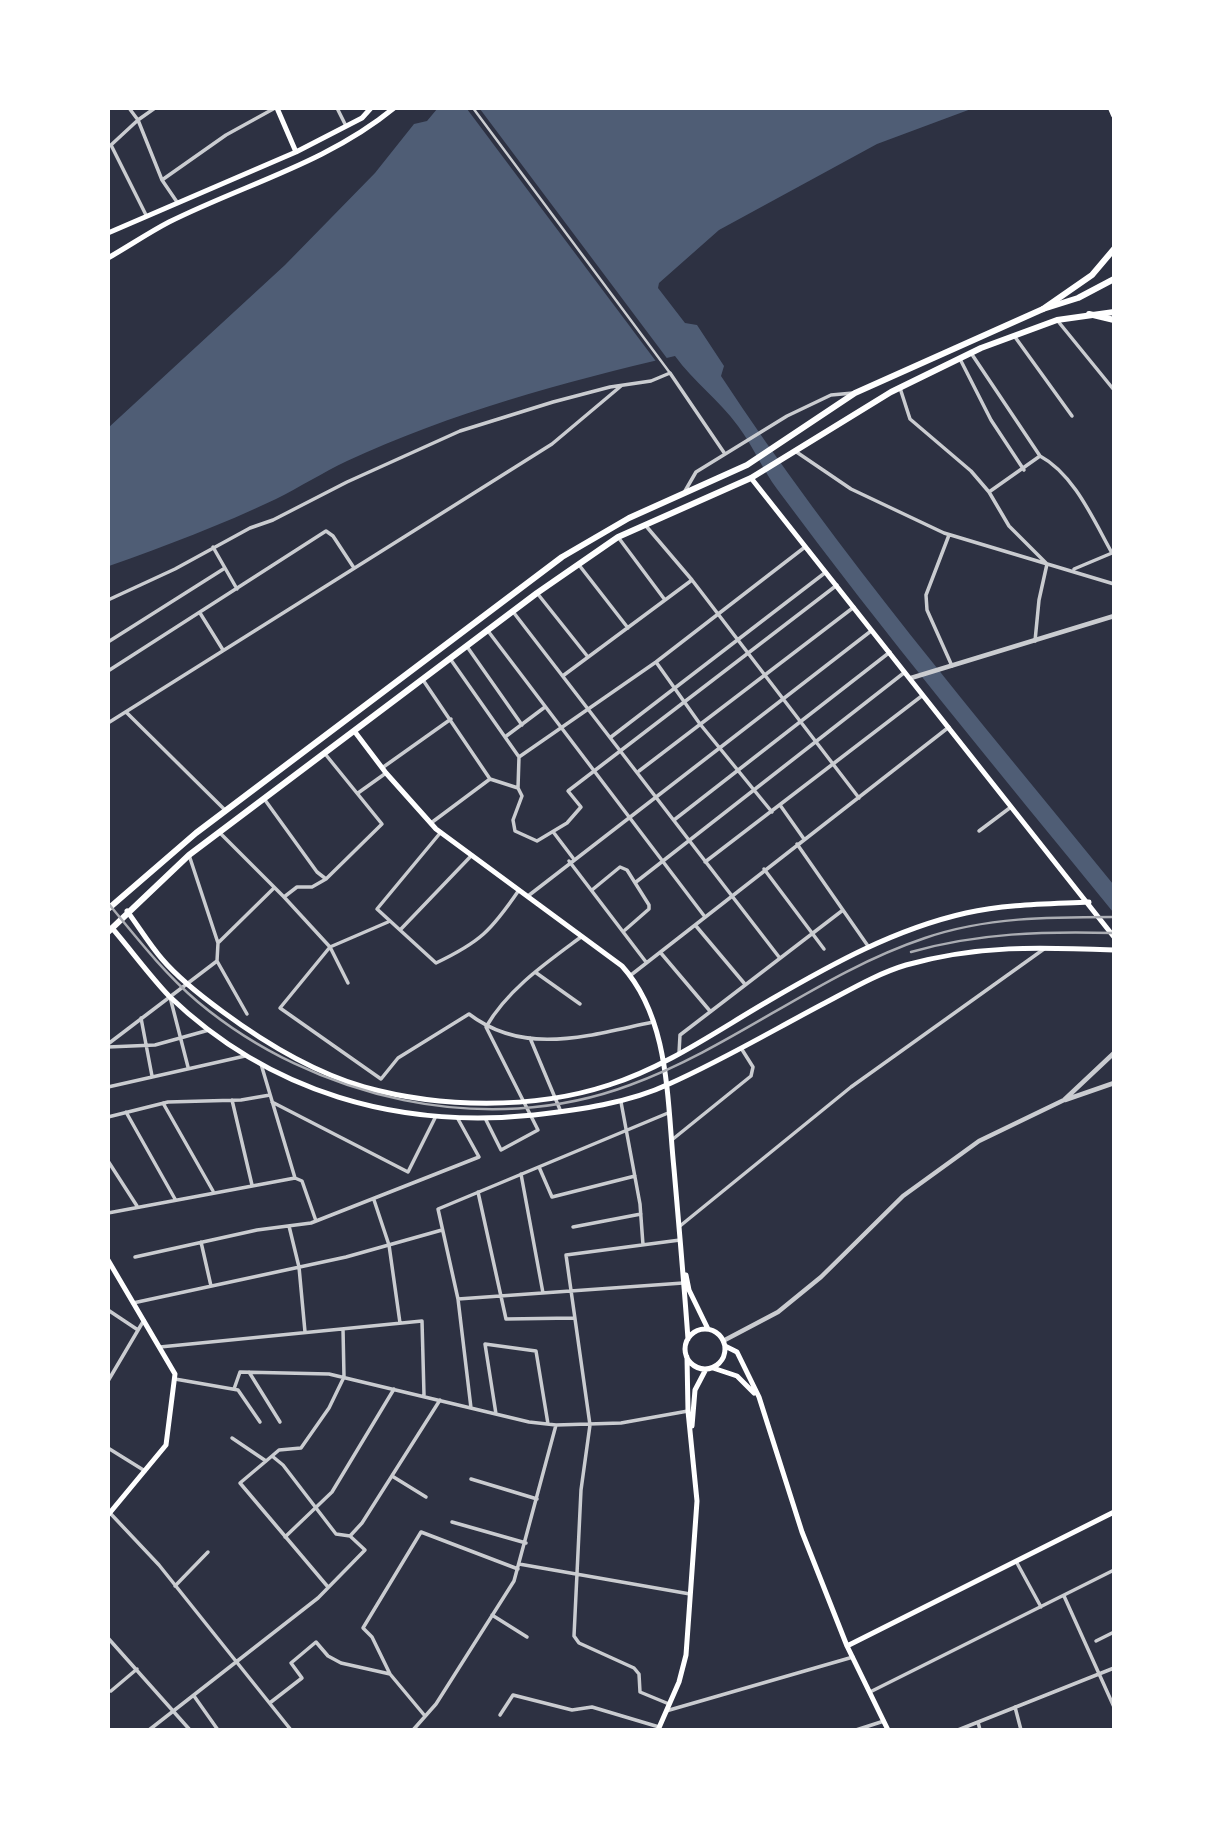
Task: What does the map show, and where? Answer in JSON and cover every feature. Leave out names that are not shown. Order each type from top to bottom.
[{"type":"main road","points":[[276,108],[296,152]]},
{"type":"main road","points":[[108,233],[179,205],[296,152],[346,126],[371,108]]},
{"type":"main road","points":[[108,258],[170,222],[302,165],[366,132],[394,108]]},
{"type":"main road","points":[[1111,108],[1114,116]]},
{"type":"main road","points":[[1044,309],[1092,275],[1114,249]]},
{"type":"main road","points":[[108,909],[225,810],[562,557],[629,518],[747,466],[855,393],[1044,309],[1078,298],[1114,279]]},
{"type":"main road","points":[[1114,312],[1057,320],[971,353],[900,388],[754,476],[618,537],[537,593],[326,755],[189,855],[110,930],[169,995],[261,1064],[317,1092],[373,1107],[435,1118],[486,1120],[561,1112],[666,1086],[853,988],[903,966],[978,948],[1114,950]]},
{"type":"main road","points":[[1089,314],[1114,320]]},
{"type":"main road","points":[[754,476],[805,547],[890,652],[914,677],[924,694],[1114,937]]},
{"type":"main road","points":[[355,732],[384,770],[431,823],[631,975],[647,1004],[663,1061],[680,1240],[690,1290],[708,1329],[737,1352],[759,1397],[802,1532],[847,1646],[888,1730]]},
{"type":"main road","points":[[127,911],[162,959],[186,983],[257,1037],[300,1061],[363,1087],[460,1102],[525,1101],[611,1085],[679,1053],[868,946],[965,913],[1019,905],[1089,902]]},
{"type":"main road","points":[[658,1728],[686,1655],[697,1501],[688,1411],[688,1339],[682,1252]]},
{"type":"main road","points":[[108,1260],[175,1374],[166,1445],[109,1514]]},
{"type":"main road","points":[[688,1339],[696,1331],[708,1329]]},
{"type":"main road","points":[[692,1440],[695,1390],[709,1368],[723,1357],[724,1344]]},
{"type":"main road","points":[[687,1357],[695,1366],[737,1376],[759,1397]]},
{"type":"main road","points":[[847,1646],[1114,1512]]},
{"type":"street","points":[[129,108],[138,120],[162,180],[179,205]]},
{"type":"street","points":[[147,217],[111,145],[155,108]]},
{"type":"street","points":[[162,180],[226,135],[276,108]]},
{"type":"street","points":[[337,108],[346,126]]},
{"type":"street","points":[[473,108],[667,368],[725,454]]},
{"type":"street","points":[[1057,320],[1114,390]]},
{"type":"street","points":[[1014,335],[1072,416]]},
{"type":"street","points":[[971,353],[1040,456],[1049,461],[1081,498],[1113,553],[1071,570]]},
{"type":"street","points":[[960,359],[996,429],[1024,470]]},
{"type":"street","points":[[108,600],[175,569],[213,547],[460,431],[509,414],[622,385],[651,381],[670,373]]},
{"type":"street","points":[[108,723],[552,444],[622,385]]},
{"type":"street","points":[[900,388],[909,419],[971,471],[989,492],[1009,526],[1047,564]]},
{"type":"street","points":[[682,495],[696,472],[805,406],[831,395],[855,393]]},
{"type":"street","points":[[794,451],[851,489],[949,534],[1114,584]]},
{"type":"street","points":[[989,492],[1024,470],[1040,456]]},
{"type":"street","points":[[645,524],[692,580],[859,798]]},
{"type":"street","points":[[108,671],[326,531],[333,536],[354,568]]},
{"type":"street","points":[[949,534],[926,595],[927,610],[951,666]]},
{"type":"street","points":[[618,537],[665,600]]},
{"type":"street","points":[[213,547],[237,589]]},
{"type":"street","points":[[519,757],[656,662],[805,547]]},
{"type":"street","points":[[578,563],[628,628]]},
{"type":"street","points":[[1035,640],[1039,600],[1047,564]]},
{"type":"street","points":[[108,642],[225,568]]},
{"type":"street","points":[[611,737],[826,572]]},
{"type":"street","points":[[564,676],[692,580]]},
{"type":"street","points":[[451,660],[519,757],[517,788],[522,796],[513,820],[515,831],[527,839],[537,841],[554,833],[581,807],[568,791],[623,752],[837,585]]},
{"type":"street","points":[[537,593],[588,657]]},
{"type":"street","points":[[638,772],[854,607]]},
{"type":"street","points":[[200,613],[223,650]]},
{"type":"street","points":[[514,613],[779,957]]},
{"type":"street","points":[[914,677],[1113,617]]},
{"type":"street","points":[[527,896],[873,630]]},
{"type":"street","points":[[488,631],[705,918]]},
{"type":"street","points":[[468,648],[522,725]]},
{"type":"street","points":[[674,820],[890,652]]},
{"type":"street","points":[[656,662],[700,724],[772,812]]},
{"type":"street","points":[[636,882],[906,671]]},
{"type":"street","points":[[424,680],[490,779],[517,788]]},
{"type":"street","points":[[705,862],[924,694]]},
{"type":"street","points":[[505,737],[545,707]]},
{"type":"street","points":[[126,712],[225,810]]},
{"type":"street","points":[[358,793],[451,719]]},
{"type":"street","points":[[631,975],[696,926],[730,895],[950,726]]},
{"type":"street","points":[[284,897],[297,887],[312,887],[326,878],[382,824],[326,755]]},
{"type":"street","points":[[431,823],[490,779]]},
{"type":"street","points":[[265,800],[317,872],[326,878]]},
{"type":"street","points":[[780,805],[804,839]]},
{"type":"street","points":[[979,831],[1013,806]]},
{"type":"street","points":[[441,832],[377,909],[388,922],[436,963],[469,947],[491,930],[519,890]]},
{"type":"street","points":[[554,833],[592,890],[625,930],[646,962]]},
{"type":"street","points":[[220,834],[330,947],[348,983]]},
{"type":"street","points":[[797,844],[868,946]]},
{"type":"street","points":[[189,855],[218,943],[217,961],[247,1014]]},
{"type":"street","points":[[400,930],[472,855]]},
{"type":"street","points":[[592,890],[620,867],[627,870],[649,909],[625,930]]},
{"type":"street","points":[[764,869],[824,949]]},
{"type":"street","points":[[218,943],[274,888]]},
{"type":"street","points":[[679,1053],[680,1035],[843,910]]},
{"type":"street","points":[[388,922],[330,947],[280,1008],[381,1079],[398,1058],[469,1014],[486,1027],[542,1041],[580,1039],[653,1022]]},
{"type":"street","points":[[696,926],[745,984]]},
{"type":"street","points":[[486,1027],[497,1009],[536,972],[582,936]]},
{"type":"street","points":[[679,1226],[852,1087],[1046,947]]},
{"type":"street","points":[[660,952],[710,1011]]},
{"type":"street","points":[[108,1046],[169,995],[217,961]]},
{"type":"street","points":[[536,972],[580,1004]]},
{"type":"street","points":[[169,995],[188,1067]]},
{"type":"street","points":[[141,1018],[152,1076]]},
{"type":"street","points":[[486,1027],[538,1130],[501,1150],[486,1120]]},
{"type":"street","points":[[108,1046],[147,1045],[211,1029]]},
{"type":"street","points":[[530,1038],[561,1112]]},
{"type":"street","points":[[671,1140],[751,1076],[753,1067],[741,1048]]},
{"type":"street","points":[[1064,1100],[1114,1053]]},
{"type":"street","points":[[108,1087],[188,1067],[247,1056]]},
{"type":"street","points":[[261,1064],[295,1178]]},
{"type":"street","points":[[724,1344],[778,1312],[821,1277],[903,1196],[979,1141],[1064,1100],[1114,1083]]},
{"type":"street","points":[[108,1117],[163,1103],[232,1100],[270,1095]]},
{"type":"street","points":[[621,1099],[641,1214],[643,1245]]},
{"type":"street","points":[[232,1100],[252,1185]]},
{"type":"street","points":[[272,1102],[408,1172],[435,1118]]},
{"type":"street","points":[[163,1103],[213,1191]]},
{"type":"street","points":[[126,1112],[175,1199]]},
{"type":"street","points":[[471,1408],[458,1299],[438,1209],[668,1113]]},
{"type":"street","points":[[135,1257],[316,1221],[479,1157],[458,1119]]},
{"type":"street","points":[[108,1161],[138,1206]]},
{"type":"street","points":[[539,1167],[552,1197],[635,1175]]},
{"type":"street","points":[[521,1174],[543,1293]]},
{"type":"street","points":[[108,1213],[213,1191],[295,1178],[302,1181],[316,1221]]},
{"type":"street","points":[[478,1192],[506,1319],[575,1318]]},
{"type":"street","points":[[374,1200],[389,1245],[400,1323]]},
{"type":"street","points":[[573,1227],[641,1214]]},
{"type":"street","points":[[289,1226],[299,1267],[305,1332]]},
{"type":"street","points":[[134,1303],[299,1267],[443,1230]]},
{"type":"street","points":[[680,1240],[566,1255],[590,1425],[581,1490],[574,1636],[579,1643],[634,1668],[639,1674],[640,1692],[667,1708],[853,1657]]},
{"type":"street","points":[[201,1242],[211,1286]]},
{"type":"street","points":[[458,1299],[684,1283]]},
{"type":"street","points":[[108,1310],[138,1329]]},
{"type":"street","points":[[108,1381],[144,1320]]},
{"type":"street","points":[[160,1347],[422,1321],[424,1396]]},
{"type":"street","points":[[328,1587],[240,1483],[279,1450],[301,1448],[329,1408],[344,1377],[343,1329]]},
{"type":"street","points":[[496,1414],[485,1344],[536,1351],[548,1424]]},
{"type":"street","points":[[234,1389],[240,1372],[329,1374],[496,1414],[556,1425],[621,1423],[688,1411]]},
{"type":"street","points":[[249,1372],[280,1422]]},
{"type":"street","points":[[174,1380],[238,1390],[260,1422]]},
{"type":"street","points":[[285,1537],[332,1492],[394,1389]]},
{"type":"street","points":[[350,1536],[440,1400]]},
{"type":"street","points":[[413,1730],[514,1581],[556,1425]]},
{"type":"street","points":[[232,1438],[266,1461]]},
{"type":"street","points":[[108,1448],[145,1471]]},
{"type":"street","points":[[149,1730],[328,1587],[365,1550],[350,1536],[336,1534],[314,1509],[283,1465],[272,1456]]},
{"type":"street","points":[[392,1476],[426,1497]]},
{"type":"street","points":[[471,1479],[537,1499]]},
{"type":"street","points":[[109,1514],[175,1586],[291,1730]]},
{"type":"street","points":[[452,1522],[526,1543]]},
{"type":"street","points":[[425,1716],[390,1674],[372,1637],[363,1628],[421,1532],[519,1566],[690,1594]]},
{"type":"street","points":[[175,1586],[208,1552]]},
{"type":"street","points":[[1017,1563],[1041,1607]]},
{"type":"street","points":[[870,1692],[1114,1570]]},
{"type":"street","points":[[1063,1595],[1114,1707]]},
{"type":"street","points":[[492,1615],[527,1637]]},
{"type":"street","points":[[1096,1641],[1114,1632]]},
{"type":"street","points":[[108,1638],[190,1730]]},
{"type":"street","points":[[271,1702],[302,1678],[291,1663],[316,1642],[328,1656],[341,1663],[390,1674]]},
{"type":"street","points":[[958,1730],[1114,1668]]},
{"type":"street","points":[[111,1691],[137,1669]]},
{"type":"street","points":[[500,1716],[513,1695],[572,1710],[592,1707],[658,1728]]},
{"type":"street","points":[[194,1696],[218,1730]]},
{"type":"street","points":[[1015,1707],[1021,1730]]},
{"type":"street","points":[[856,1730],[884,1721]]},
{"type":"street","points":[[978,1722],[980,1730]]},
{"type":"water","points":[[437,109],[971,109],[877,144],[719,230],[659,283],[658,288],[685,323],[697,325],[724,366],[721,376],[861,571],[1113,884],[1113,912],[859,597],[777,489],[731,417],[675,356],[549,388],[426,428],[347,461],[235,518],[109,566],[108,428],[285,265],[375,173],[414,124],[427,121]]},
{"type":"pier","points":[[467,109],[480,109],[669,361],[658,364]]},
{"type":"railway","points":[[108,903],[186,991],[244,1036],[294,1063],[348,1085],[404,1100],[461,1108],[518,1108],[575,1101],[630,1085],[705,1051],[849,970],[886,953],[948,931],[1018,920],[1114,917]]},
{"type":"railway","points":[[911,952],[986,937],[1062,932],[1114,933]]}]
